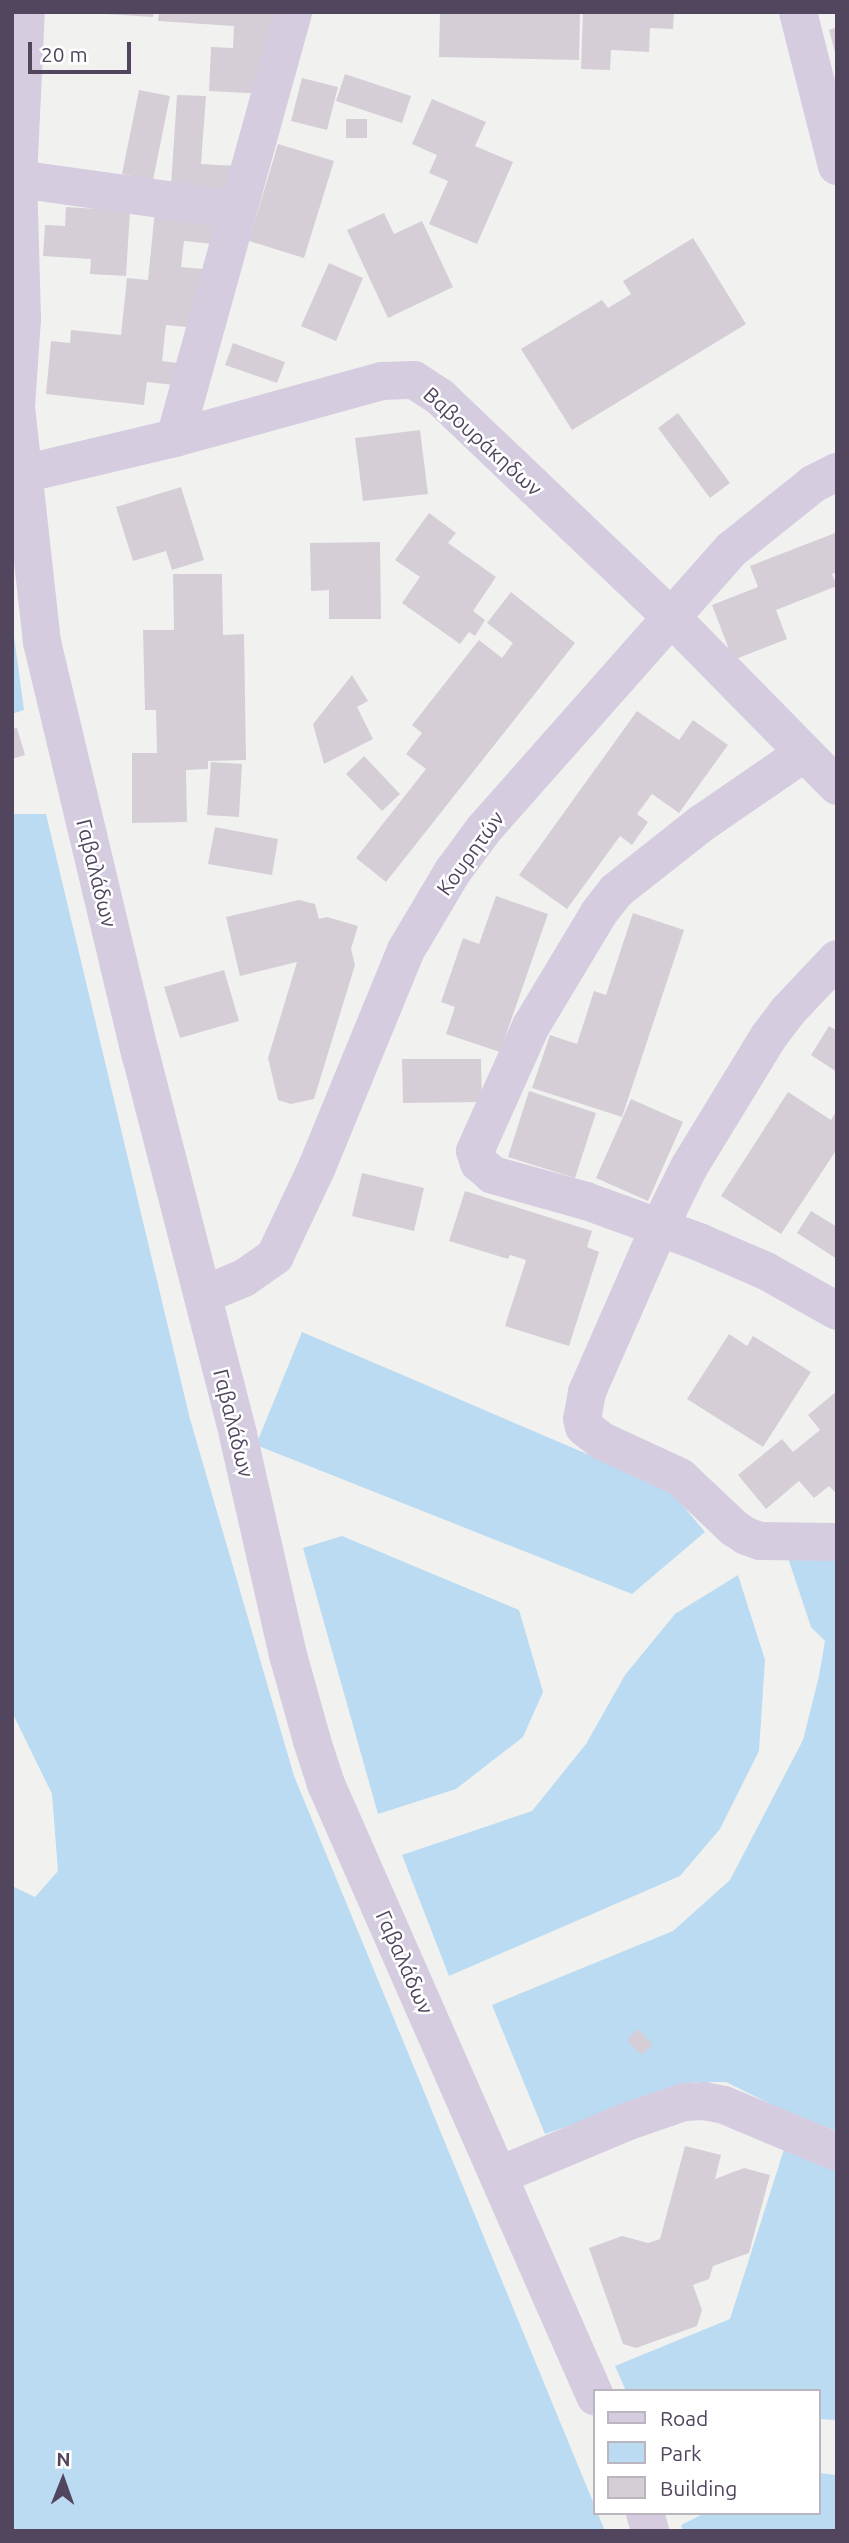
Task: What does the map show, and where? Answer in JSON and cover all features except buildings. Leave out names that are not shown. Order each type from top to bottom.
[{"type":"street","name":"Γαβαλάδων","points":[[26,12],[18,179],[23,307],[14,406],[42,642],[141,1056],[203,1295],[288,1655],[312,1741],[326,1784],[594,2394]]},
{"type":"street","points":[[176,438],[293,12]]},
{"type":"street","points":[[798,12],[837,166]]},
{"type":"street","points":[[18,179],[238,210]]},
{"type":"street","name":"Βαβουράκηδων","points":[[23,474],[176,438],[382,381],[414,380],[440,397],[671,617],[837,786]]},
{"type":"street","name":"Κουρητών","points":[[203,1295],[244,1278],[275,1256],[317,1167],[406,950],[453,872],[484,829],[732,550],[813,484],[837,472]]},
{"type":"street","points":[[804,753],[674,844],[616,891],[599,913],[531,1026],[477,1144],[479,1163],[493,1175],[586,1201],[659,1228],[766,1271],[837,1311]]},
{"type":"street","points":[[837,959],[788,1011],[769,1036],[714,1122],[659,1228],[587,1392],[582,1413],[584,1427],[602,1441],[680,1477],[746,1536],[771,1542],[837,1542]]},
{"type":"street","points":[[500,2175],[626,2122],[684,2102],[705,2101],[724,2105],[837,2152]]},
{"type":"green space","points":[[12,622],[24,710],[12,714]]},
{"type":"green space","points":[[12,814],[46,814],[190,1419],[294,1776],[594,2504],[594,2515],[598,2515],[605,2531],[12,2531],[12,1886],[35,1897],[58,1871],[52,1794],[12,1712]]},
{"type":"green space","points":[[302,1332],[669,1489],[705,1532],[632,1594],[256,1445]]},
{"type":"green space","points":[[342,1536],[519,1610],[543,1692],[523,1737],[456,1789],[378,1814],[303,1548]]},
{"type":"green space","points":[[837,1556],[837,2131],[787,2112],[726,2082],[695,2082],[545,2134],[492,2005],[673,1931],[730,1880],[803,1740],[819,1676],[825,1641],[811,1627],[788,1558]]},
{"type":"green space","points":[[738,1575],[765,1660],[759,1751],[720,1829],[680,1876],[449,1976],[402,1855],[532,1811],[586,1744],[625,1675],[675,1614]]},
{"type":"green space","points":[[786,2143],[837,2166],[837,2420],[821,2419],[821,2389],[625,2389],[615,2366],[730,2319]]},
{"type":"green space","points":[[821,2473],[837,2475],[837,2531],[683,2531],[681,2525],[701,2515],[821,2515]]}]
